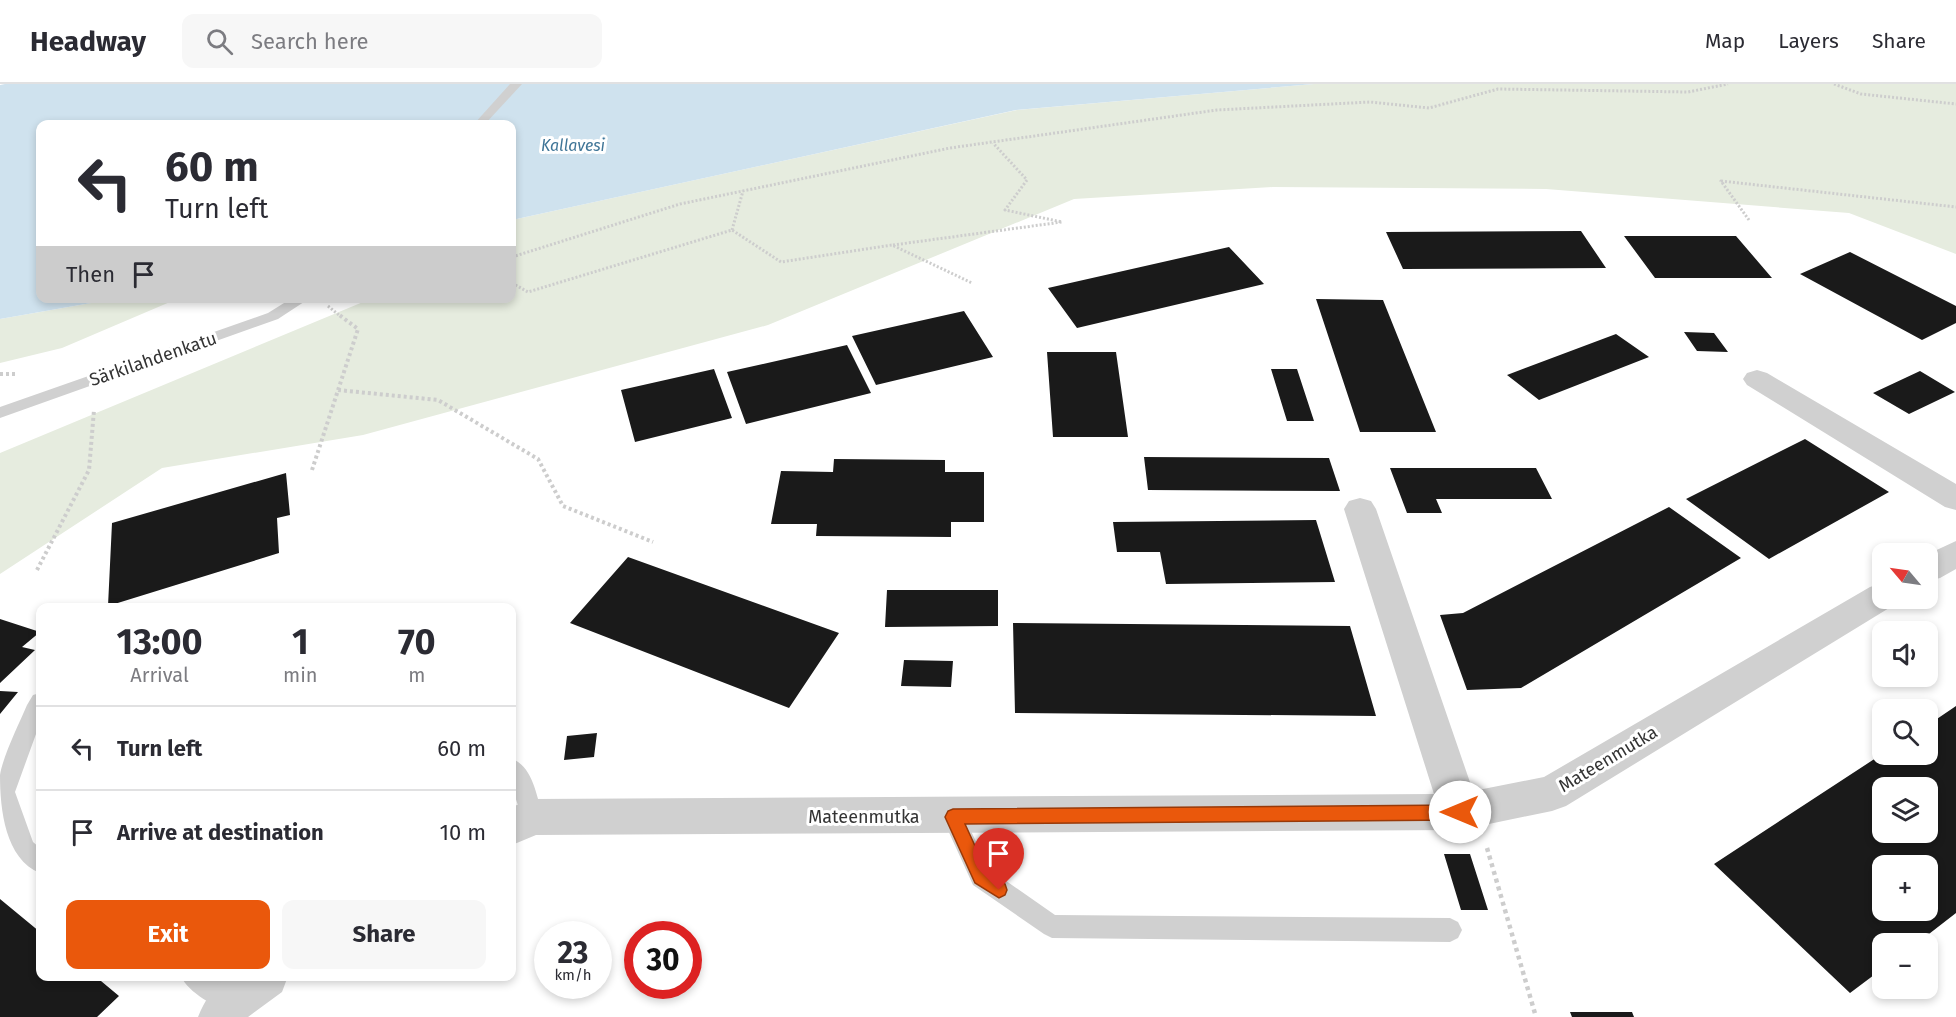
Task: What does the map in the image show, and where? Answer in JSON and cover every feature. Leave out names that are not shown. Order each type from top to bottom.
[{"type":"street","points":[[1757,379],[1956,499]]},
{"type":"street","points":[[1360,509],[1460,812]]},
{"type":"street","points":[[1938,564],[1956,553]]},
{"type":"street","name":"Mateenmutka","points":[[522,822],[1460,812],[1552,792],[1872,602]]},
{"type":"lane","points":[[483,120],[516,84]]},
{"type":"lane","name":"Särkilahdenkatu","points":[[0,413],[273,316],[295,303]]},
{"type":"lane","points":[[36,708],[4,792],[24,849],[36,859]]},
{"type":"lane","points":[[516,773],[519,777],[522,822]]},
{"type":"lane","points":[[953,817],[981,877],[1052,926],[1450,930]]},
{"type":"lane","points":[[204,981],[240,998]]},
{"type":"path","points":[[516,256],[680,204],[950,148],[1217,110],[1370,102],[1429,108],[1498,89],[1688,92],[1728,84]]},
{"type":"path","points":[[1834,84],[1861,94],[1956,104]]},
{"type":"path","points":[[732,230],[781,262],[1062,222],[1005,210],[1027,180],[993,142]]},
{"type":"path","points":[[1749,220],[1721,182],[1956,207]]},
{"type":"path","points":[[732,230],[743,191]]},
{"type":"path","points":[[516,285],[528,292],[732,230]]},
{"type":"path","points":[[892,245],[972,283]]},
{"type":"path","points":[[312,470],[358,329],[328,306]]},
{"type":"path","points":[[338,390],[438,400],[538,459],[563,506],[653,542]]},
{"type":"path","points":[[37,570],[89,470],[95,399]]},
{"type":"path","points":[[1487,846],[1536,1017]]},
{"type":"shaded area","points":[[1314,84],[1956,84],[1956,254],[1849,213],[1546,189],[1273,187],[1074,199],[768,325],[363,435],[162,468],[0,574],[0,453],[361,303],[516,303],[516,219],[1017,110]]},
{"type":"shaded area","points":[[91,303],[168,303],[62,348],[0,363],[0,319]]},
{"type":"water","name":"Kallavesi","points":[[1314,84],[1016,110],[516,219],[516,120],[36,120],[36,303],[91,303],[0,319],[0,85]]},
{"type":"building","points":[[1581,231],[1606,268],[1403,269],[1386,232]]},
{"type":"building","points":[[1624,236],[1736,236],[1772,278],[1655,278]]},
{"type":"building","points":[[1229,247],[1264,284],[1077,328],[1048,288]]},
{"type":"building","points":[[1850,252],[1956,306],[1956,323],[1922,340],[1800,274]]},
{"type":"building","points":[[1316,299],[1383,300],[1436,432],[1360,432]]},
{"type":"building","points":[[964,311],[993,357],[876,385],[852,336]]},
{"type":"building","points":[[1684,332],[1714,333],[1728,352],[1697,351]]},
{"type":"building","points":[[1616,334],[1649,357],[1539,400],[1507,375]]},
{"type":"building","points":[[847,345],[871,393],[746,424],[727,372]]},
{"type":"building","points":[[1047,352],[1116,352],[1128,437],[1053,437]]},
{"type":"building","points":[[714,369],[732,418],[635,442],[621,390]]},
{"type":"building","points":[[1271,369],[1297,369],[1314,421],[1287,421]]},
{"type":"building","points":[[1920,371],[1955,392],[1909,414],[1873,393]]},
{"type":"building","points":[[1805,439],[1889,492],[1769,559],[1686,499]]},
{"type":"building","points":[[1144,457],[1329,458],[1340,491],[1148,490]]},
{"type":"building","points":[[834,459],[945,460],[945,472],[984,472],[984,522],[951,522],[951,537],[816,536],[817,524],[771,524],[781,471],[833,472]]},
{"type":"building","points":[[1390,468],[1536,468],[1552,499],[1436,499],[1442,513],[1407,513]]},
{"type":"building","points":[[286,473],[290,515],[277,518],[279,553],[118,603],[108,603],[112,523]]},
{"type":"building","points":[[1669,507],[1741,558],[1521,688],[1467,690],[1440,615],[1463,613]]},
{"type":"building","points":[[1316,520],[1335,582],[1166,584],[1160,552],[1117,552],[1113,522]]},
{"type":"building","points":[[628,557],[839,633],[789,708],[570,623]]},
{"type":"building","points":[[887,590],[998,590],[998,626],[885,627]]},
{"type":"building","points":[[0,619],[36,631],[36,635],[22,647],[35,650],[0,683]]},
{"type":"building","points":[[1013,623],[1350,626],[1376,716],[1015,713]]},
{"type":"building","points":[[904,660],[953,661],[951,687],[901,686]]},
{"type":"building","points":[[0,691],[18,692],[0,714]]},
{"type":"building","points":[[1956,706],[1956,913],[1930,933],[1872,933],[1872,976],[1850,993],[1714,864],[1872,761],[1872,765],[1938,765],[1938,718]]},
{"type":"building","points":[[597,733],[594,757],[564,760],[567,736]]},
{"type":"building","points":[[1444,854],[1470,854],[1488,910],[1461,910]]},
{"type":"building","points":[[0,899],[36,929],[36,981],[101,981],[119,996],[97,1017],[0,1017]]},
{"type":"building","points":[[1570,1012],[1632,1012],[1634,1017],[1572,1017]]},
{"type":"route","points":[[999,890],[981,877],[953,817],[1460,812]]}]
